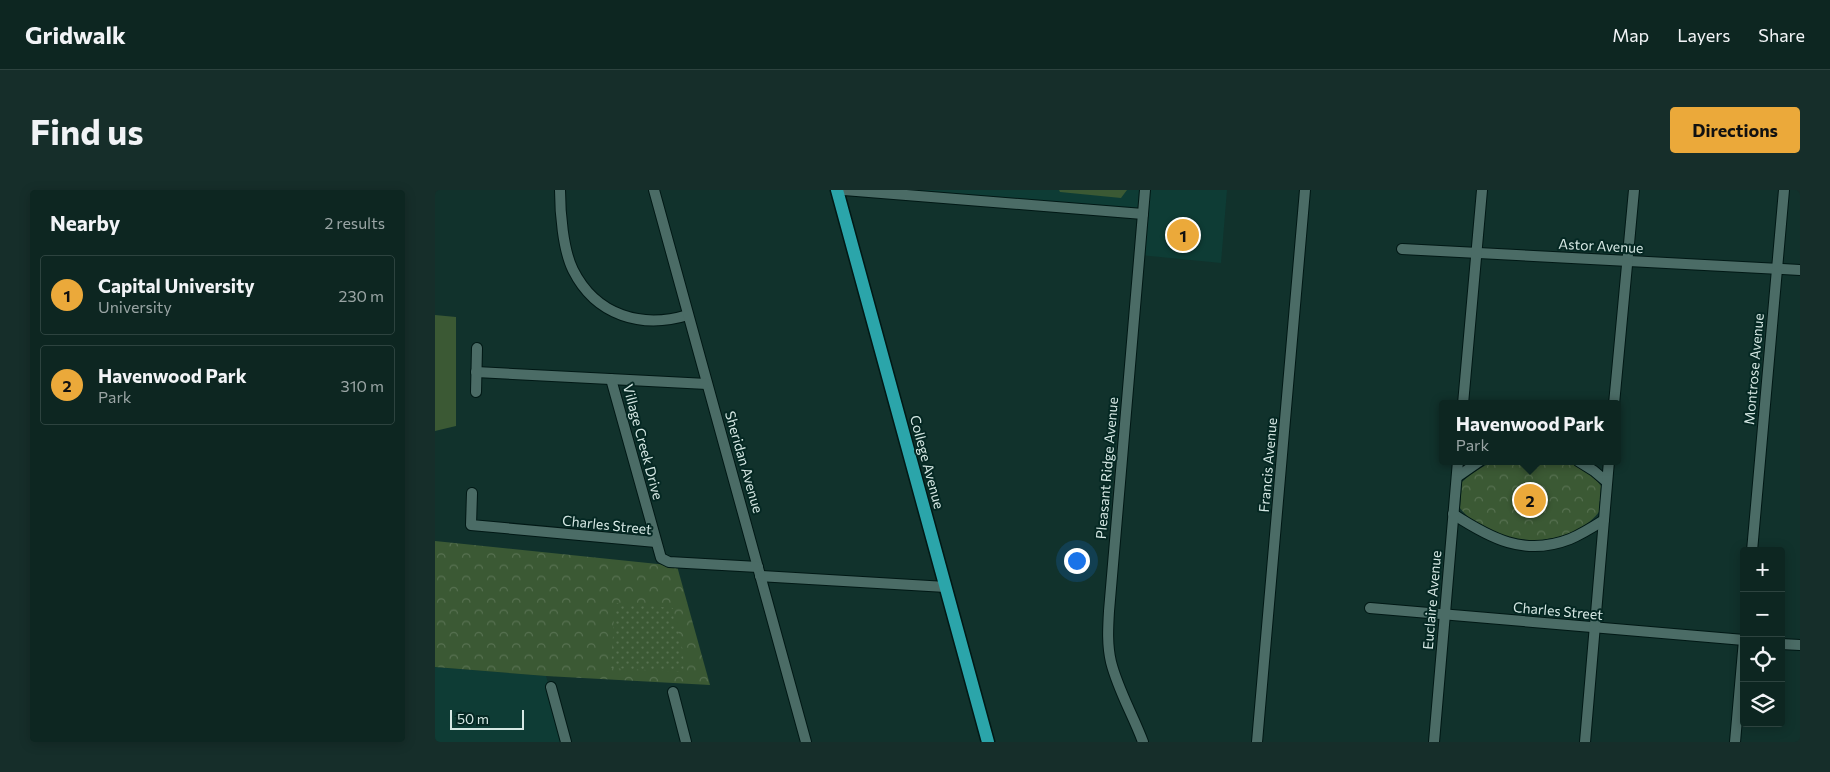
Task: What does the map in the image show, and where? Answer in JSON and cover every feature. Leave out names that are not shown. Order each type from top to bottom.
[{"type":"main road","name":"College Avenue","points":[[837,190],[988,742]]},
{"type":"street","points":[[560,190],[562,224],[569,260],[580,282],[592,296],[618,314],[629,318],[650,321],[672,320],[688,316]]},
{"type":"street","name":"Sheridan Avenue","points":[[654,190],[806,742]]},
{"type":"street","points":[[844,190],[1143,214]]},
{"type":"street","name":"Pleasant Ridge Avenue","points":[[1143,742],[1118,684],[1111,661],[1108,638],[1145,190]]},
{"type":"street","name":"Francis Avenue","points":[[1257,742],[1305,190]]},
{"type":"street","points":[[1463,400],[1482,190]]},
{"type":"street","points":[[1615,400],[1634,190]]},
{"type":"street","name":"Montrose Avenue","points":[[1752,547],[1784,190]]},
{"type":"street","name":"Astor Avenue","points":[[1402,249],[1800,270]]},
{"type":"street","points":[[476,392],[477,348]]},
{"type":"street","name":"Village Creek Drive","points":[[476,372],[707,384]]},
{"type":"street","name":"Village Creek Drive","points":[[611,379],[656,542]]},
{"type":"street","name":"Euclaire Avenue","points":[[1434,742],[1458,465]]},
{"type":"street","points":[[1457,477],[1474,465]]},
{"type":"street","points":[[1584,465],[1607,482]]},
{"type":"street","points":[[1585,742],[1609,465]]},
{"type":"street","name":"Charles Street","points":[[471,494],[471,525],[656,542],[661,558],[669,562],[946,588]]},
{"type":"street","points":[[1453,514],[1489,536],[1501,541],[1528,546],[1555,543],[1569,539],[1604,520]]},
{"type":"street","name":"Charles Street","points":[[1370,608],[1740,640]]},
{"type":"street","points":[[1785,644],[1800,645]]},
{"type":"street","points":[[1735,742],[1740,682]]},
{"type":"street","points":[[551,687],[566,742]]},
{"type":"street","points":[[673,692],[686,742]]},
{"type":"shaded area","points":[[844,190],[1227,190],[1221,263],[1140,255],[1143,215]]},
{"type":"shaded area","points":[[435,667],[546,676],[565,742],[435,742]]},
{"type":"green space","points":[[1059,190],[1127,190],[1121,198],[1060,192]]},
{"type":"green space","points":[[435,315],[456,317],[456,426],[435,431]]},
{"type":"green space","points":[[1486,465],[1573,465],[1590,474],[1601,486],[1599,512],[1585,525],[1568,534],[1549,539],[1529,540],[1509,537],[1490,531],[1473,521],[1460,508],[1462,482],[1472,473]]},
{"type":"green space","points":[[435,541],[677,566],[710,685],[546,676],[435,667]]},
{"type":"green space","points":[[615,603],[673,608],[683,650],[684,672],[611,668]]},
{"type":"place","name":"Capital University","points":[[1183,235]]},
{"type":"place","name":"Havenwood Park","points":[[1530,500]]}]
